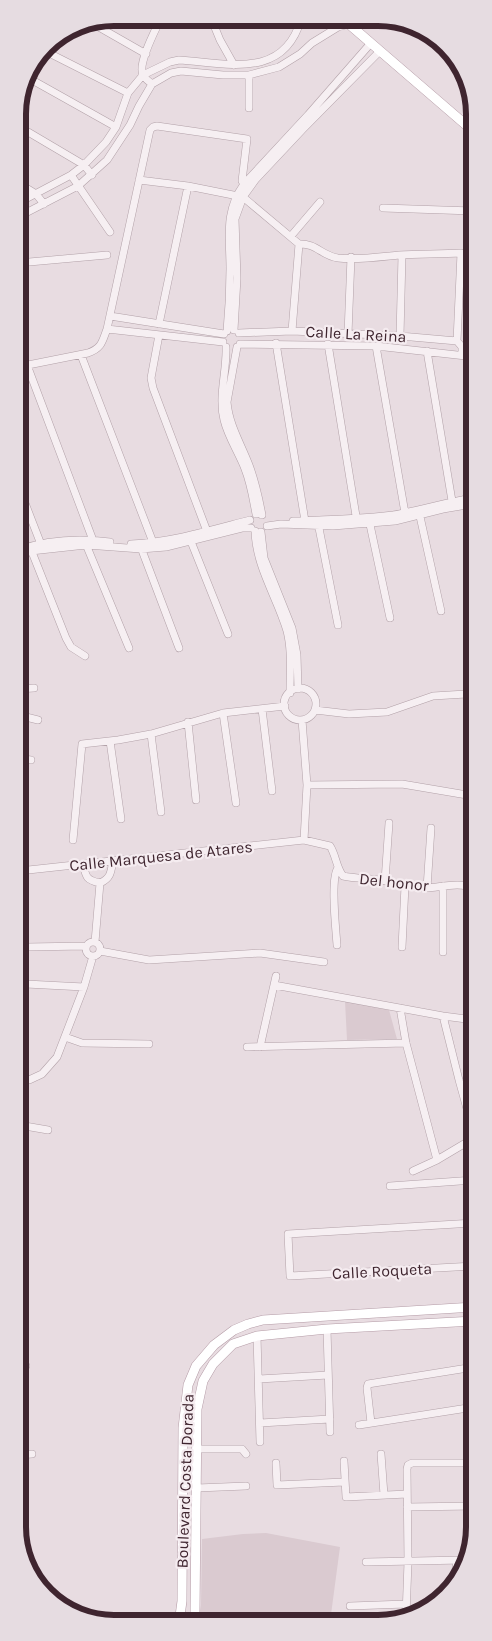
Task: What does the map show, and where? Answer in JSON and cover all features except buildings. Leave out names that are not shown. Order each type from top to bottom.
[{"type":"main road","points":[[352,26],[466,125]]},
{"type":"main road","name":"Boulevard Costa Dorada","points":[[180,1615],[182,1601],[184,1428],[188,1385],[196,1366],[214,1345],[234,1330],[263,1320],[466,1307]]},
{"type":"main road","name":"Boulevard Costa Dorada","points":[[194,1615],[197,1527],[197,1409],[203,1381],[213,1364],[233,1344],[257,1336],[327,1329],[466,1321]]},
{"type":"main road","points":[[183,1526],[197,1527]]},
{"type":"street","points":[[152,84],[143,74],[142,67],[158,26]]},
{"type":"street","points":[[214,26],[234,65]]},
{"type":"street","points":[[26,198],[71,175],[84,166],[106,142],[118,124],[128,96],[143,74],[179,60],[234,65],[266,61],[283,52],[298,26]]},
{"type":"street","points":[[26,213],[78,186],[108,160],[130,126],[138,106],[152,84],[170,73],[181,71],[223,75],[249,75],[279,68],[300,54],[312,42],[339,26]]},
{"type":"street","points":[[100,28],[146,54]]},
{"type":"street","points":[[310,117],[371,43]]},
{"type":"street","points":[[267,524],[259,514],[245,468],[224,421],[222,401],[227,358],[224,344],[231,332],[229,220],[244,184],[310,117],[380,51]]},
{"type":"street","points":[[50,54],[128,96]]},
{"type":"street","points":[[249,75],[250,108]]},
{"type":"street","points":[[33,80],[118,124]]},
{"type":"street","points":[[94,543],[27,366],[97,350],[107,329],[150,130],[153,127],[158,126],[247,139],[242,181],[244,184]]},
{"type":"street","points":[[239,196],[299,128]]},
{"type":"street","points":[[26,131],[84,166],[92,174]]},
{"type":"street","points":[[71,175],[110,232]]},
{"type":"street","points":[[139,180],[188,186],[239,196],[299,244],[314,246],[329,256],[358,258],[461,254],[457,341],[462,347],[462,355]]},
{"type":"street","points":[[159,324],[188,186]]},
{"type":"street","points":[[26,188],[36,194],[44,204]]},
{"type":"street","points":[[290,236],[320,202]]},
{"type":"street","points":[[383,208],[466,211]]},
{"type":"street","points":[[292,331],[299,244]]},
{"type":"street","points":[[26,262],[107,255]]},
{"type":"street","points":[[400,336],[402,255]]},
{"type":"street","points":[[348,334],[351,258]]},
{"type":"street","name":"Calle La Reina","points":[[110,316],[159,324],[231,332],[292,331],[400,336],[457,341]]},
{"type":"street","points":[[107,329],[224,344]]},
{"type":"street","points":[[231,332],[241,336],[227,402],[229,419],[250,466],[259,514],[254,528],[259,559],[287,631],[291,659],[290,693]]},
{"type":"street","points":[[159,335],[151,378],[153,388],[208,534]]},
{"type":"street","points":[[276,343],[305,520]]},
{"type":"street","name":"Calle La Reina","points":[[224,344],[230,348],[239,345],[276,343],[376,346],[466,355]]},
{"type":"street","points":[[328,344],[357,521]]},
{"type":"street","points":[[376,346],[404,513]]},
{"type":"street","points":[[427,351],[452,501]]},
{"type":"street","points":[[81,355],[154,546]]},
{"type":"street","points":[[369,520],[395,521],[452,501],[466,502]]},
{"type":"street","points":[[267,524],[318,524],[369,520],[404,513],[443,509],[466,503]]},
{"type":"street","points":[[26,506],[42,547]]},
{"type":"street","points":[[419,512],[440,611]]},
{"type":"street","points":[[267,524],[305,520],[318,524]]},
{"type":"street","points":[[369,520],[390,618]]},
{"type":"street","points":[[26,549],[42,547],[62,541],[154,546],[208,534],[254,528],[264,530],[267,524]]},
{"type":"street","points":[[318,524],[338,626]]},
{"type":"street","points":[[254,528],[292,628],[297,655],[298,688]]},
{"type":"street","points":[[190,539],[228,634]]},
{"type":"street","points":[[85,543],[129,648]]},
{"type":"street","points":[[141,546],[179,648]]},
{"type":"street","points":[[26,551],[30,548]]},
{"type":"street","points":[[30,548],[66,638],[76,652],[85,656]]},
{"type":"street","points":[[26,688],[34,688]]},
{"type":"street","points":[[298,688],[307,690],[313,695],[316,702],[312,715],[302,720],[290,716],[285,706],[287,696],[298,688]]},
{"type":"street","points":[[315,710],[349,714],[387,712],[433,696],[466,694]]},
{"type":"street","points":[[73,840],[82,744],[151,734],[223,713],[285,706]]},
{"type":"street","points":[[262,709],[272,791]]},
{"type":"street","points":[[223,713],[236,802]]},
{"type":"street","points":[[26,717],[38,720]]},
{"type":"street","points":[[302,720],[307,785],[304,840]]},
{"type":"street","points":[[188,722],[196,800]]},
{"type":"street","points":[[151,734],[161,812]]},
{"type":"street","points":[[110,741],[121,819]]},
{"type":"street","points":[[26,759],[31,760]]},
{"type":"street","points":[[307,785],[402,784],[466,795]]},
{"type":"street","points":[[385,881],[388,823]]},
{"type":"street","points":[[427,888],[431,828]]},
{"type":"street","name":"Calle Marquesa de Atares","points":[[26,870],[304,840]]},
{"type":"street","name":"Del honor","points":[[304,840],[330,846],[343,876],[385,881],[405,886],[466,888]]},
{"type":"street","points":[[83,864],[86,876],[92,881],[100,883],[107,880],[111,873],[113,860]]},
{"type":"street","points":[[337,945],[334,884],[335,872],[338,868]]},
{"type":"street","points":[[95,942],[100,883]]},
{"type":"street","points":[[402,947],[405,886]]},
{"type":"street","points":[[443,886],[443,952]]},
{"type":"street","points":[[27,947],[86,946],[90,942],[95,942],[100,945],[99,954],[88,955],[86,946]]},
{"type":"street","points":[[100,951],[149,960],[260,953],[324,962]]},
{"type":"street","points":[[26,1081],[42,1074],[57,1057],[84,987],[93,956]]},
{"type":"street","points":[[260,1047],[276,976]]},
{"type":"street","points":[[26,984],[84,987]]},
{"type":"street","points":[[274,985],[466,1019]]},
{"type":"street","points":[[400,1008],[406,1044],[437,1160]]},
{"type":"street","points":[[443,1016],[466,1107]]},
{"type":"street","points":[[65,1037],[82,1042],[148,1044]]},
{"type":"street","points":[[247,1047],[406,1044]]},
{"type":"street","points":[[26,1125],[48,1130]]},
{"type":"street","points":[[413,1171],[437,1160],[466,1143]]},
{"type":"street","points":[[390,1186],[466,1181]]},
{"type":"street","name":"Calle Roqueta","points":[[466,1223],[288,1234],[290,1276],[466,1266]]},
{"type":"street","points":[[327,1329],[330,1432]]},
{"type":"street","points":[[257,1336],[260,1442]]},
{"type":"street","points":[[371,1423],[368,1384],[466,1368]]},
{"type":"street","points":[[259,1379],[328,1375]]},
{"type":"street","points":[[359,1425],[466,1408]]},
{"type":"street","points":[[260,1423],[330,1419]]},
{"type":"street","points":[[196,1449],[242,1449],[246,1454]]},
{"type":"street","points":[[26,1454],[32,1454]]},
{"type":"street","points":[[381,1454],[384,1496]]},
{"type":"street","points":[[344,1461],[346,1497],[407,1494]]},
{"type":"street","points":[[276,1463],[277,1485],[344,1482]]},
{"type":"street","points":[[406,1610],[408,1464],[466,1463]]},
{"type":"street","points":[[197,1488],[246,1486]]},
{"type":"street","points":[[407,1507],[466,1506]]},
{"type":"street","points":[[366,1562],[459,1561]]},
{"type":"street","points":[[350,1606],[406,1604]]},
{"type":"shaded area","points":[[345,1001],[389,1010],[397,1039],[347,1040]]},
{"type":"shaded area","points":[[266,1533],[340,1547],[331,1615],[199,1615],[202,1539]]}]
